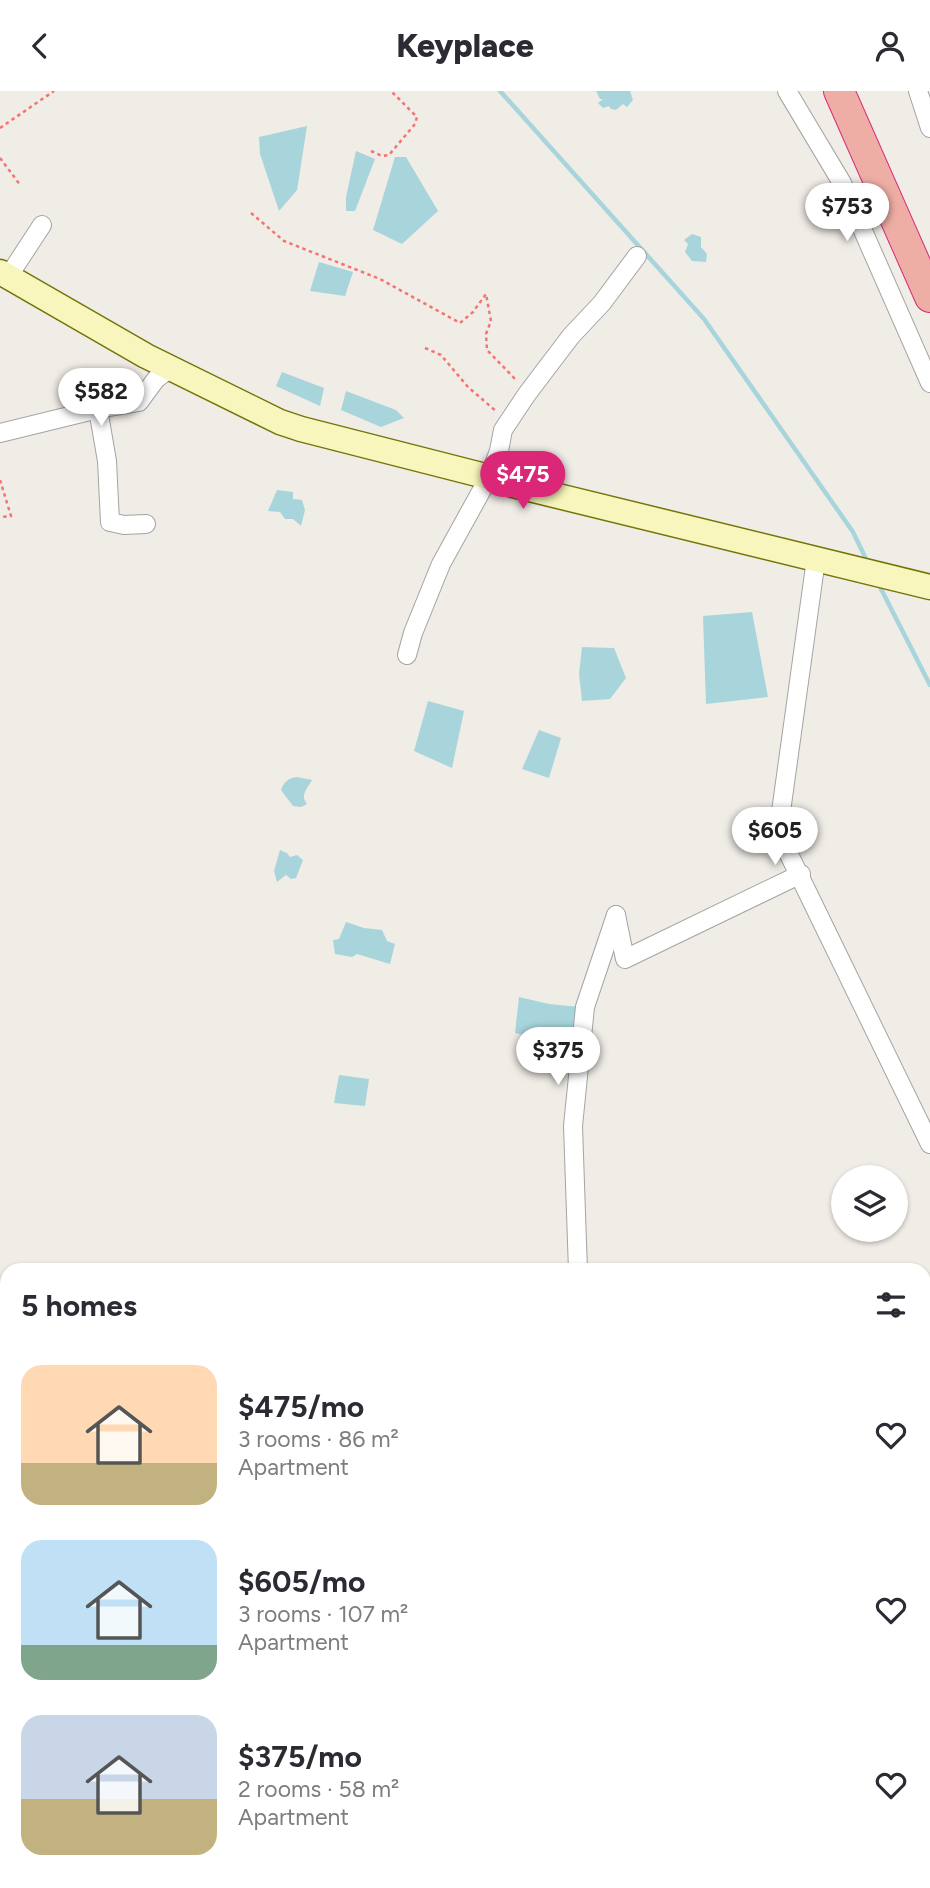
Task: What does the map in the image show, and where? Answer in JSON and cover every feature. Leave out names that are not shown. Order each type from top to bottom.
[{"type":"highway","points":[[839,91],[930,297]]},
{"type":"highway","points":[[861,91],[930,249]]},
{"type":"main road","points":[[4,274],[146,356],[280,422],[509,484],[929,587]]},
{"type":"street","points":[[788,91],[842,183],[930,383]]},
{"type":"street","points":[[918,91],[930,128]]},
{"type":"street","points":[[4,274],[42,225]]},
{"type":"street","points":[[407,655],[441,564],[489,477],[499,451],[503,430],[571,336],[602,303],[636,256]]},
{"type":"street","points":[[0,433],[139,402],[156,379],[171,368]]},
{"type":"street","points":[[98,409],[107,461],[110,522],[124,525],[146,524]]},
{"type":"street","points":[[816,559],[779,826],[781,838],[801,874],[930,1143]]},
{"type":"street","points":[[578,1263],[573,1126],[584,1007],[616,915],[625,959],[801,874]]},
{"type":"path","points":[[0,128],[54,91]]},
{"type":"path","points":[[371,151],[382,156],[389,155],[415,124],[417,117],[391,91]]},
{"type":"path","points":[[0,158],[21,186]]},
{"type":"path","points":[[251,213],[284,241],[380,279],[455,322],[460,323],[467,317],[486,294],[491,321],[486,334],[487,350],[527,394]]},
{"type":"path","points":[[425,348],[441,355],[468,387],[508,424]]},
{"type":"path","points":[[0,480],[11,516],[0,517]]},
{"type":"water","points":[[596,91],[630,91],[633,100],[627,107],[623,104],[616,110],[609,106],[603,108],[598,103],[603,99],[600,99]]},
{"type":"water","points":[[307,126],[297,190],[279,211],[260,154],[259,137]]},
{"type":"water","points":[[356,151],[375,159],[355,211],[346,211],[346,197]]},
{"type":"water","points":[[395,157],[406,157],[438,211],[402,244],[373,230]]},
{"type":"water","points":[[692,234],[701,237],[701,247],[707,254],[706,262],[692,261],[685,252],[688,244],[684,240]]},
{"type":"water","points":[[319,262],[353,272],[345,296],[310,291]]},
{"type":"water","points":[[282,372],[324,388],[320,406],[276,386]]},
{"type":"water","points":[[346,391],[396,410],[404,418],[381,427],[341,410]]},
{"type":"water","points":[[277,490],[293,492],[293,499],[302,500],[305,510],[301,526],[293,519],[285,519],[280,512],[268,511]]},
{"type":"water","points":[[752,612],[768,697],[706,704],[703,616]]},
{"type":"water","points":[[582,647],[614,648],[626,678],[610,699],[582,701],[579,674]]},
{"type":"water","points":[[428,701],[464,711],[452,768],[414,751]]},
{"type":"water","points":[[539,730],[561,738],[549,778],[522,769]]},
{"type":"water","points":[[297,777],[312,780],[304,795],[307,804],[301,807],[293,806],[281,790],[287,781]]},
{"type":"water","points":[[280,850],[290,857],[297,855],[303,860],[296,878],[291,879],[286,875],[277,882],[274,871]]},
{"type":"water","points":[[346,922],[382,930],[387,941],[395,944],[390,964],[357,954],[352,957],[335,954],[333,940],[339,939]]},
{"type":"water","points":[[519,997],[579,1007],[576,1046],[515,1033]]},
{"type":"water","points":[[339,1075],[369,1079],[365,1106],[334,1103]]},
{"type":"waterway","points":[[500,91],[704,319],[853,532],[868,563]]},
{"type":"waterway","points":[[878,583],[930,685]]}]
